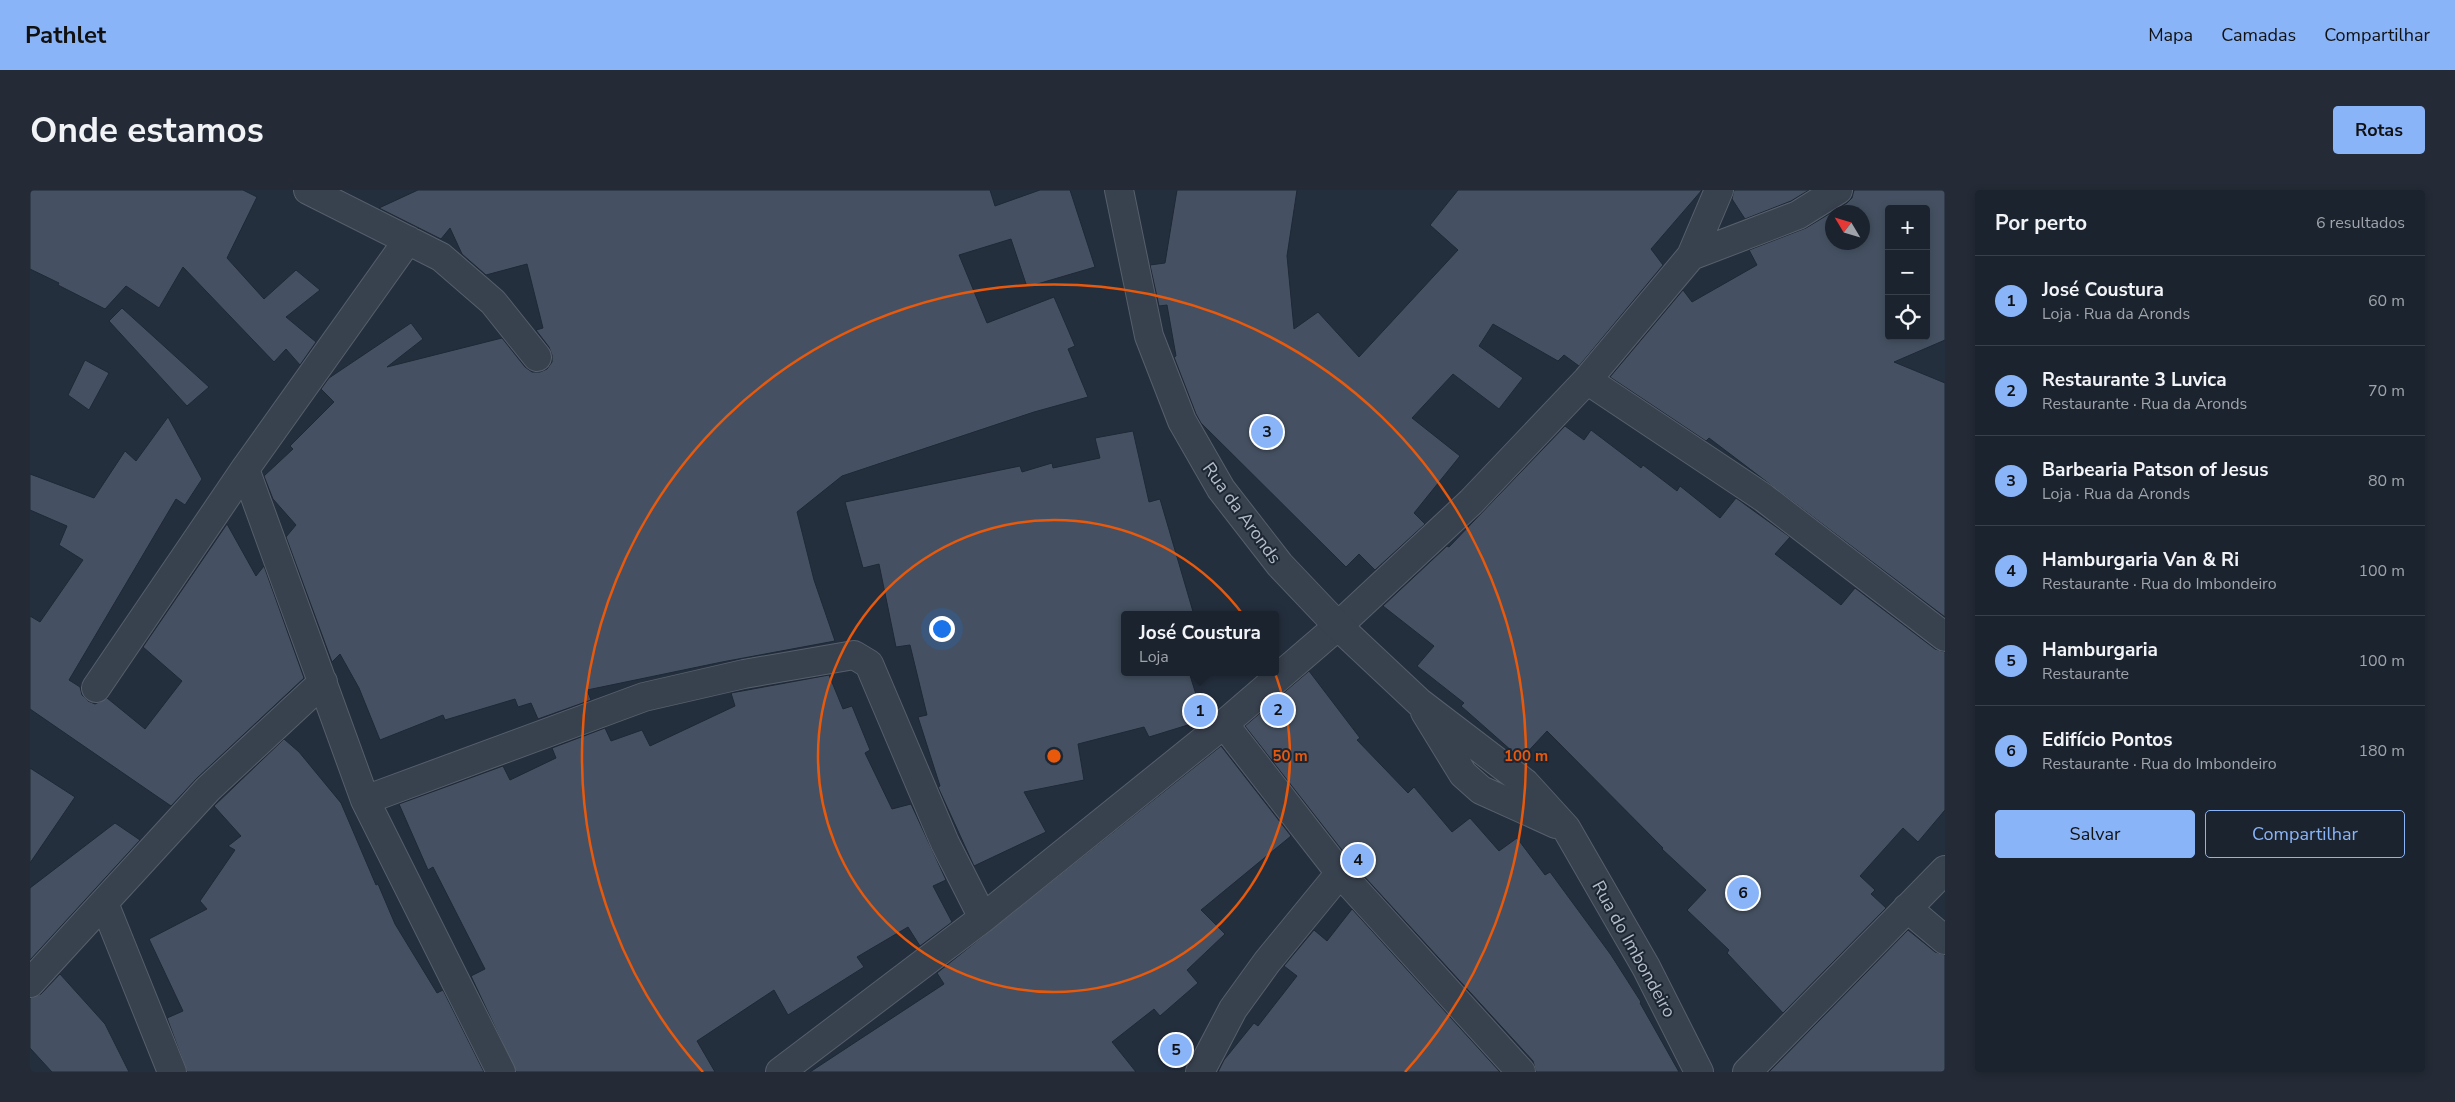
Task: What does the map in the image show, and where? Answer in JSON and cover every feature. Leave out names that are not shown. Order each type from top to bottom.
[{"type":"street","name":"Rua da Aronds","points":[[1119,190],[1148,336],[1182,421],[1221,489],[1280,565],[1338,626],[1419,702]]},
{"type":"street","points":[[783,1071],[983,918],[1224,724],[1338,626],[1471,502],[1588,380],[1691,256],[1719,190]]},
{"type":"street","points":[[1691,256],[1798,215],[1838,190]]},
{"type":"street","points":[[317,191],[441,257],[492,302],[536,357]]},
{"type":"street","points":[[96,688],[245,469],[408,240]]},
{"type":"street","points":[[1588,380],[1764,498],[1945,637]]},
{"type":"street","points":[[245,469],[324,682],[365,800],[501,1072]]},
{"type":"street","points":[[365,800],[644,697],[753,672],[854,655],[869,664],[944,843],[983,918]]},
{"type":"street","points":[[30,983],[208,789],[324,682]]},
{"type":"street","name":"Rua do Imbondeiro","points":[[1419,702],[1463,774],[1481,790],[1566,828],[1646,966],[1699,1072]]},
{"type":"street","points":[[1224,724],[1340,873],[1521,1072]]},
{"type":"street","points":[[1747,1072],[1945,870]]},
{"type":"street","points":[[1200,1072],[1233,1009],[1267,962],[1340,873]]},
{"type":"street","points":[[104,903],[172,1072]]},
{"type":"street","points":[[1907,908],[1945,940]]},
{"type":"building","points":[[30,190],[243,190],[257,197],[227,258],[264,299],[296,270],[320,290],[286,317],[316,342],[300,365],[286,349],[274,362],[183,267],[159,308],[126,286],[105,309],[58,285],[59,283],[30,269]]},
{"type":"building","points":[[418,190],[990,190],[995,206],[1040,190],[1070,190],[1095,267],[1027,287],[1011,239],[959,255],[987,323],[1054,297],[1075,346],[1068,349],[1088,397],[1034,412],[842,476],[797,512],[814,580],[835,641],[587,690],[591,700],[538,719],[531,703],[518,707],[515,699],[445,720],[443,715],[380,740],[359,688],[340,654],[332,662],[286,537],[296,525],[273,499],[264,476],[293,449],[290,446],[334,402],[321,389],[329,378],[411,323],[423,339],[387,367],[502,338],[525,367],[532,372],[540,372],[547,369],[552,362],[549,347],[536,330],[543,328],[527,264],[486,275],[462,254],[450,228],[441,239],[379,208]]},
{"type":"building","points":[[1177,190],[1297,190],[1287,256],[1294,329],[1318,312],[1359,357],[1458,250],[1430,225],[1458,190],[1702,190],[1651,249],[1663,265],[1579,366],[1564,355],[1558,361],[1493,324],[1479,346],[1523,378],[1499,409],[1453,374],[1412,418],[1460,456],[1414,513],[1425,524],[1375,570],[1359,554],[1346,567],[1201,423],[1196,414],[1174,357],[1176,356],[1167,305],[1159,306],[1150,265],[1165,263]]},
{"type":"building","points":[[1734,190],[1809,190],[1791,201],[1745,219],[1732,199]]},
{"type":"building","points":[[1854,190],[1945,190],[1945,340],[1894,362],[1945,383],[1945,617],[1709,438],[1706,441],[1610,377],[1683,290],[1692,302],[1757,265],[1749,250],[1806,228],[1825,216],[1825,250],[1870,250],[1870,205],[1844,205],[1852,198]]},
{"type":"building","points":[[122,308],[209,387],[187,406],[109,321]]},
{"type":"building","points":[[85,360],[109,373],[89,410],[68,395]]},
{"type":"building","points":[[168,417],[202,479],[185,505],[176,499],[69,680],[80,687],[82,695],[88,701],[95,704],[107,698],[145,729],[182,681],[143,647],[227,524],[256,576],[264,566],[304,678],[197,778],[171,806],[30,709],[30,616],[40,622],[83,560],[59,545],[67,526],[30,510],[30,474],[94,498],[125,451],[136,461]]},
{"type":"building","points":[[1565,426],[1584,440],[1591,430],[1641,468],[1643,465],[1677,491],[1680,486],[1720,518],[1736,498],[1790,537],[1775,554],[1841,605],[1855,588],[1935,649],[1945,652],[1945,810],[1918,842],[1903,828],[1860,876],[1875,890],[1871,894],[1886,908],[1783,1013],[1727,953],[1729,950],[1687,910],[1706,890],[1662,849],[1547,731],[1521,759],[1461,706],[1464,703],[1417,666],[1434,646],[1383,606],[1447,546],[1449,547]]},
{"type":"building","points":[[1133,431],[1149,502],[1160,499],[1193,611],[1121,611],[1121,676],[1190,676],[1204,720],[1149,737],[1144,727],[1078,744],[1084,780],[1024,792],[1046,832],[974,866],[938,787],[940,786],[918,717],[927,715],[910,645],[896,647],[879,564],[863,568],[845,502],[1020,466],[1022,472],[1052,463],[1053,468],[1100,458],[1095,438]]},
{"type":"building","points":[[1309,671],[1360,738],[1357,740],[1408,793],[1414,787],[1452,832],[1470,818],[1499,851],[1517,838],[1545,875],[1550,872],[1611,955],[1641,1002],[1679,1072],[1536,1072],[1533,1061],[1352,863],[1245,726]]},
{"type":"building","points":[[829,675],[843,709],[852,706],[870,750],[865,753],[892,809],[911,804],[946,880],[933,886],[952,922],[920,946],[908,927],[857,957],[864,967],[788,1015],[774,990],[697,1041],[715,1072],[516,1072],[471,976],[485,969],[433,867],[428,870],[399,804],[503,766],[510,780],[556,758],[552,748],[605,728],[611,741],[642,730],[650,746],[735,706],[731,693]]},
{"type":"building","points":[[284,739],[299,752],[341,803],[395,924],[437,993],[443,990],[484,1072],[187,1072],[167,1018],[183,1011],[149,939],[207,909],[200,901],[235,850],[228,846],[241,836],[214,806]]},
{"type":"building","points":[[1221,746],[1291,836],[1201,910],[1225,934],[1187,970],[1198,983],[1160,1016],[1154,1009],[1112,1042],[1136,1072],[810,1072],[944,984],[937,973]]},
{"type":"building","points":[[30,768],[75,797],[30,863]]},
{"type":"building","points":[[115,823],[140,840],[30,960],[30,888]]},
{"type":"building","points":[[1352,909],[1500,1072],[1218,1072],[1224,1060],[1254,1023],[1258,1026],[1297,976],[1284,966],[1314,930],[1327,941]]},
{"type":"building","points":[[1908,930],[1935,952],[1945,955],[1945,1072],[1769,1072]]},
{"type":"building","points":[[60,974],[105,1024],[129,1072],[52,1072],[30,1048],[30,998],[41,994]]},
{"type":"place","name":"Barbearia Patson of Jesus","points":[[1267,432]]},
{"type":"place","name":"Restaurante 3 Luvica","points":[[1278,710]]},
{"type":"place","name":"José Coustura","points":[[1200,711]]},
{"type":"place","name":"Hamburgaria Van & Ri","points":[[1358,860]]},
{"type":"place","name":"Edifício Pontos","points":[[1743,893]]},
{"type":"place","name":"Hamburgaria","points":[[1176,1050]]}]
